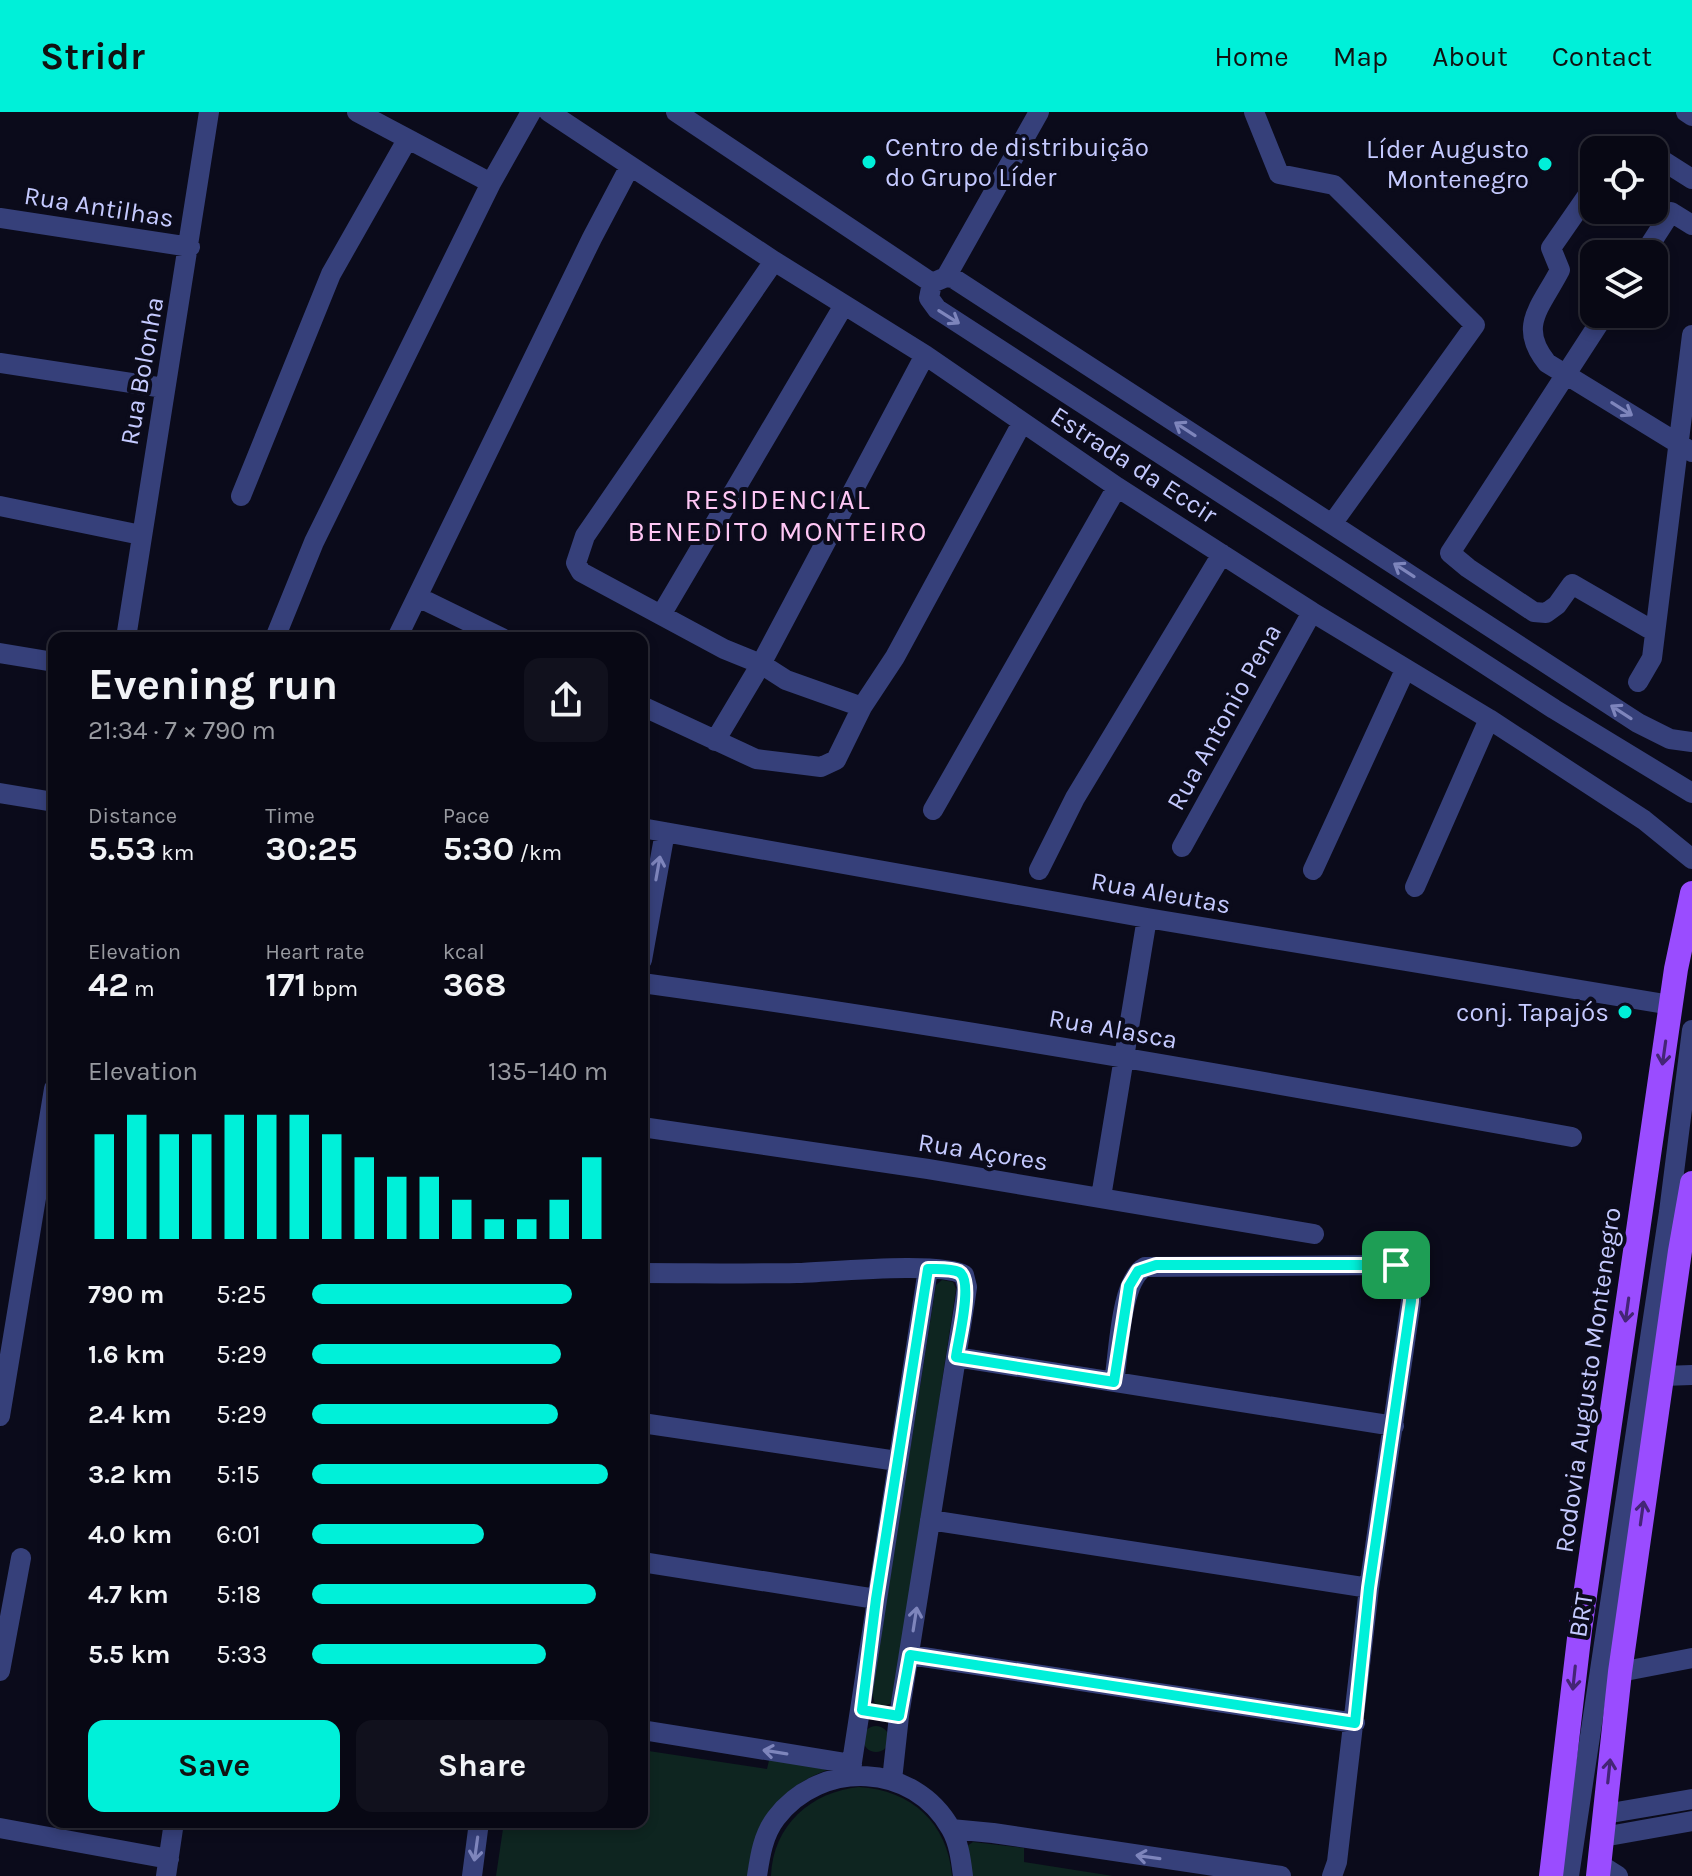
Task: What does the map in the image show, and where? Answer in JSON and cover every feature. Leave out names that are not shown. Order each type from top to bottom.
[{"type":"main road","name":"Rodovia Augusto Montenegro","points":[[1551,1876],[1580,1630],[1676,969],[1692,893]]},
{"type":"main road","points":[[1605,1872],[1604,1826],[1620,1672],[1663,1376],[1686,1250],[1692,1183]]},
{"type":"street","name":"Rua Bolonha","points":[[127,632],[209,112]]},
{"type":"street","points":[[357,112],[491,183]]},
{"type":"street","points":[[277,632],[314,542],[491,183],[531,112]]},
{"type":"street","name":"Estrada da Eccir","points":[[549,112],[774,261],[925,355],[1117,487],[1312,612],[1489,719],[1644,820],[1692,859]]},
{"type":"street","points":[[676,112],[939,280],[953,278],[1638,723],[1670,739],[1692,742]]},
{"type":"street","points":[[1039,112],[929,298],[937,309],[1554,709],[1692,793]]},
{"type":"street","points":[[1254,112],[1279,174],[1334,185],[1475,325],[1332,524]]},
{"type":"street","points":[[1686,112],[1692,116]]},
{"type":"street","points":[[241,496],[331,274],[407,140]]},
{"type":"street","points":[[1668,164],[1692,179]]},
{"type":"street","points":[[400,632],[630,166]]},
{"type":"street","points":[[1580,206],[1551,248],[1560,270],[1532,325],[1534,346],[1547,363],[1685,448]]},
{"type":"street","points":[[1653,240],[1671,212],[1692,225]]},
{"type":"street","name":"Rua Antilhas","points":[[0,218],[190,247]]},
{"type":"street","points":[[774,261],[585,536],[576,563],[581,572],[724,649],[761,664],[786,680],[862,707]]},
{"type":"street","points":[[661,615],[844,305]]},
{"type":"street","points":[[1596,328],[1450,553],[1534,612],[1546,613],[1557,605],[1572,584],[1655,632]]},
{"type":"street","points":[[1638,682],[1652,658],[1685,448],[1692,335]]},
{"type":"street","points":[[715,741],[761,664],[925,355]]},
{"type":"street","points":[[0,363],[164,388]]},
{"type":"street","points":[[1124,429],[1143,402]]},
{"type":"street","points":[[648,709],[756,759],[821,767],[836,760],[862,707],[903,643],[1022,423]]},
{"type":"street","points":[[933,810],[1117,487]]},
{"type":"street","points":[[0,506],[141,535]]},
{"type":"street","points":[[1335,566],[1354,538]]},
{"type":"street","points":[[1039,870],[1075,798],[1222,554]]},
{"type":"street","points":[[418,597],[490,632]]},
{"type":"street","name":"Rua Antonio Pena","points":[[1182,847],[1312,612]]},
{"type":"street","points":[[0,653],[48,661]]},
{"type":"street","points":[[1313,870],[1405,670]]},
{"type":"street","points":[[1415,887],[1489,719]]},
{"type":"street","points":[[0,793],[48,801]]},
{"type":"street","name":"Rua Aleutas","points":[[648,829],[1147,918],[1671,1005]]},
{"type":"street","points":[[648,927],[665,832]]},
{"type":"street","points":[[1101,1197],[1147,918]]},
{"type":"street","name":"Rua Alasca","points":[[648,984],[1126,1056],[1572,1137]]},
{"type":"street","name":"BRT","points":[[1569,1876],[1669,1212],[1692,1030]]},
{"type":"street","name":"Rua Açores","points":[[648,1128],[928,1169],[1314,1234]]},
{"type":"street","points":[[0,1416],[47,1174]]},
{"type":"street","points":[[1114,1382],[1129,1286],[1138,1271],[1145,1267],[1404,1266],[1411,1271],[1394,1426],[1369,1588],[1337,1862],[1332,1876]]},
{"type":"street","points":[[648,1273],[928,1269],[956,1271],[962,1273],[966,1280],[899,1716],[892,1780]]},
{"type":"street","points":[[851,1769],[928,1269]]},
{"type":"street","points":[[956,1357],[1394,1426]]},
{"type":"street","points":[[1663,1376],[1692,1375]]},
{"type":"street","points":[[648,1424],[897,1461]]},
{"type":"street","points":[[930,1520],[1369,1588]]},
{"type":"street","points":[[0,1671],[21,1558]]},
{"type":"street","points":[[648,1563],[876,1599]]},
{"type":"street","points":[[910,1655],[1355,1723]]},
{"type":"street","points":[[1620,1672],[1692,1658]]},
{"type":"street","points":[[862,1710],[899,1716]]},
{"type":"street","points":[[648,1731],[851,1769],[892,1780],[916,1791],[936,1808],[951,1829],[961,1854],[963,1876]]},
{"type":"street","points":[[757,1876],[761,1848],[774,1820],[794,1798],[851,1769]]},
{"type":"street","points":[[1604,1826],[1692,1799]]},
{"type":"street","points":[[1604,1826],[1692,1821]]},
{"type":"street","points":[[0,1828],[168,1868],[173,1828]]},
{"type":"street","points":[[472,1876],[478,1828]]},
{"type":"street","points":[[951,1829],[1281,1876]]},
{"type":"green space","points":[[942,1280],[953,1282],[956,1289],[894,1697],[890,1704],[883,1706],[875,1704],[872,1693],[936,1285]]},
{"type":"green space","points":[[876,1726],[885,1730],[889,1739],[885,1748],[876,1752],[867,1748],[863,1739],[867,1730]]},
{"type":"green space","points":[[648,1751],[767,1769],[770,1756],[827,1770],[795,1787],[771,1810],[755,1840],[748,1876],[496,1876],[503,1828],[648,1828]]},
{"type":"green space","points":[[859,1787],[895,1795],[924,1813],[943,1840],[952,1876],[771,1876],[779,1841],[798,1814],[825,1796]]},
{"type":"green space","points":[[973,1842],[1024,1848],[1024,1862],[1113,1876],[970,1876],[967,1846]]},
{"type":"place","name":"Centro de distribuição do Grupo Líder","points":[[869,162]]},
{"type":"place","name":"Líder Augusto Montenegro","points":[[1545,164]]},
{"type":"place","name":"conj. Tapajós","points":[[1625,1012]]},
{"type":"district","name":"RESIDENCIAL BENEDITO MONTEIRO","points":[[778,515]]},
{"type":"route","points":[[1396,1265],[1411,1271],[1411,1301],[1369,1588],[1355,1723],[910,1655],[899,1716],[862,1710],[876,1599],[928,1269],[956,1271],[962,1273],[966,1280],[956,1357],[1114,1382],[1129,1286],[1138,1271],[1145,1267],[1396,1265]]}]
